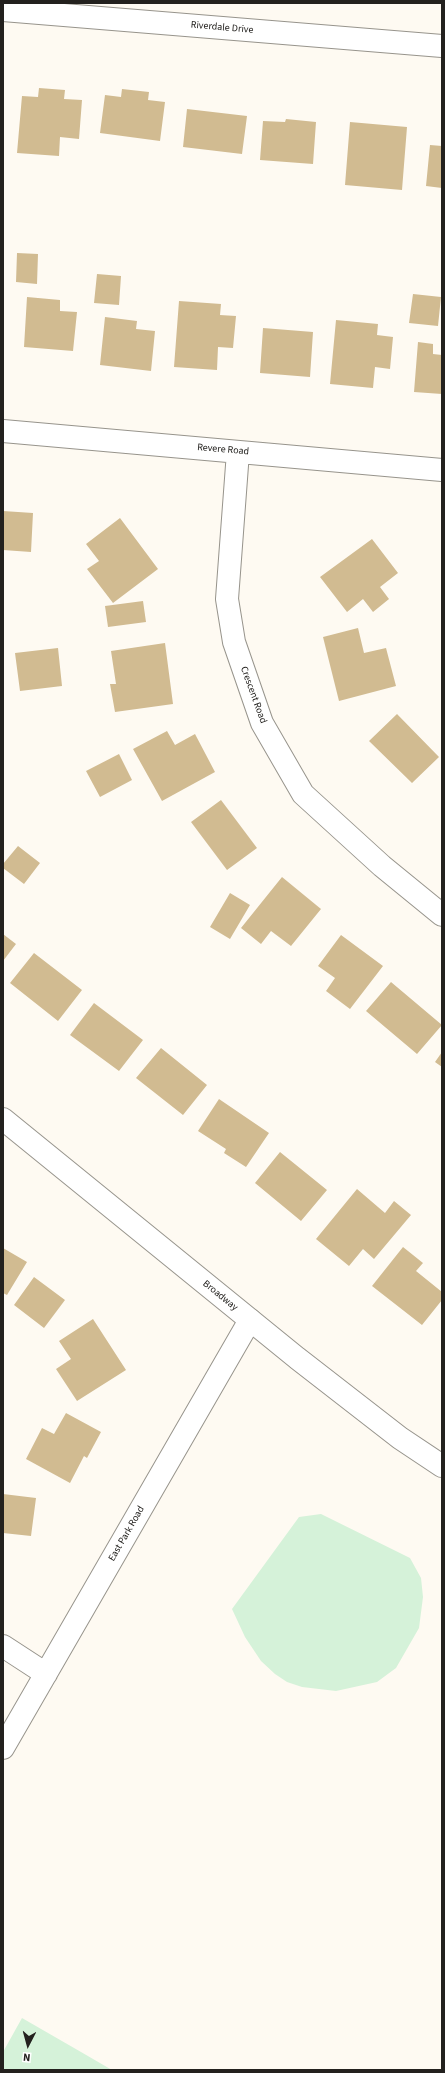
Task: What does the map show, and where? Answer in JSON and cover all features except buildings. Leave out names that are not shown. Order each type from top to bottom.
[{"type":"street","name":"Riverdale Drive","points":[[3,10],[442,46]]},
{"type":"street","name":"Revere Road","points":[[3,431],[442,470]]},
{"type":"street","name":"Crescent Road","points":[[238,452],[227,598],[234,642],[262,723],[303,794],[382,866],[442,915]]},
{"type":"street","name":"Broadway","points":[[3,1119],[250,1320],[400,1438],[442,1466]]},
{"type":"street","name":"East Park Road","points":[[3,1748],[250,1320]]},
{"type":"street","points":[[3,1646],[46,1674]]},
{"type":"green space","points":[[321,1514],[410,1558],[421,1578],[423,1597],[419,1628],[396,1668],[377,1682],[336,1691],[302,1687],[287,1682],[275,1674],[261,1661],[245,1637],[232,1609],[299,1517]]},
{"type":"green space","points":[[22,2018],[112,2070],[3,2070],[3,2052]]}]
